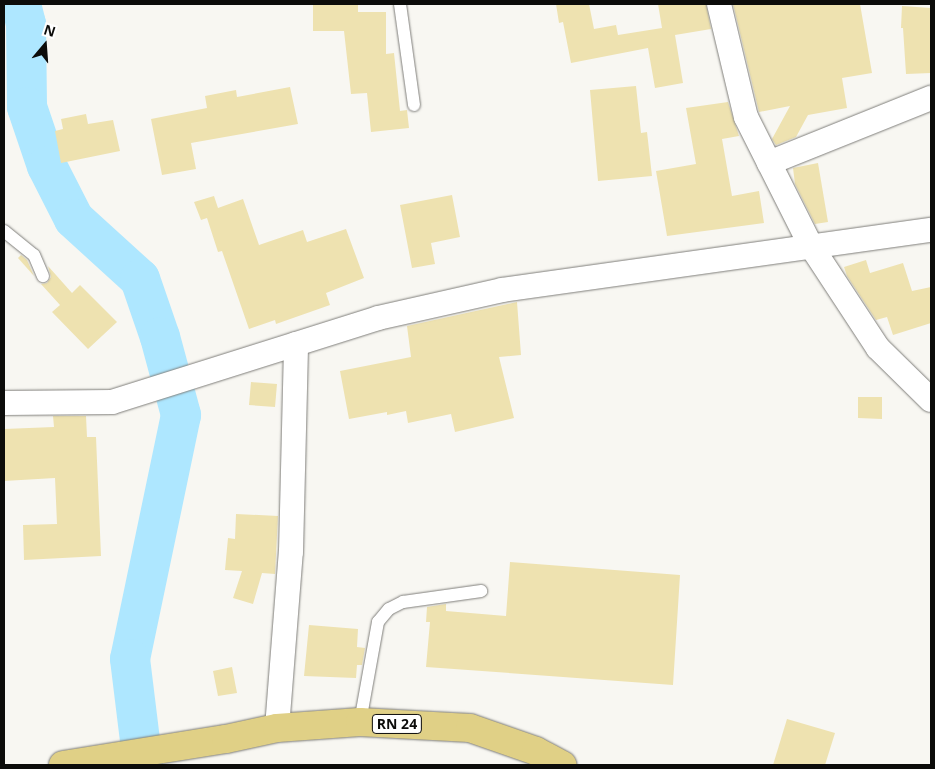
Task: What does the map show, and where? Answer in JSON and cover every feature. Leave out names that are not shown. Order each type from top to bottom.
[{"type":"main road","name":"RN 24","points":[[63,765],[90,759],[226,739],[277,728],[360,722],[470,728],[536,751],[562,765]]},
{"type":"street","points":[[719,4],[746,117],[811,246],[878,348],[931,400]]},
{"type":"street","points":[[769,163],[931,98]]},
{"type":"street","points":[[4,403],[112,402],[378,318],[502,290],[931,230]]},
{"type":"street","points":[[277,728],[291,552],[296,344]]},
{"type":"lane","points":[[400,4],[414,105]]},
{"type":"lane","points":[[4,231],[34,256],[43,276]]},
{"type":"lane","points":[[360,722],[378,622],[389,608],[403,602],[481,591]]},
{"type":"building","points":[[313,4],[358,4],[358,12],[386,12],[386,54],[394,53],[400,111],[407,110],[409,128],[371,132],[367,93],[351,94],[344,31],[313,31]]},
{"type":"building","points":[[556,4],[589,4],[594,29],[616,25],[618,35],[662,28],[658,4],[706,4],[711,29],[675,35],[683,83],[655,88],[648,48],[571,63],[563,22],[559,23]]},
{"type":"building","points":[[733,4],[860,4],[872,73],[842,78],[847,108],[808,115],[796,137],[776,145],[772,139],[790,106],[759,112]]},
{"type":"building","points":[[902,6],[931,8],[931,73],[906,74],[903,28],[901,28]]},
{"type":"building","points":[[636,86],[641,133],[647,132],[652,176],[598,181],[590,90]]},
{"type":"building","points":[[290,87],[298,124],[191,143],[196,169],[162,175],[151,119],[207,108],[205,96],[236,90],[237,97]]},
{"type":"building","points":[[728,102],[739,136],[722,139],[732,196],[759,191],[764,223],[667,236],[656,171],[696,164],[686,108]]},
{"type":"building","points":[[86,114],[88,124],[113,120],[120,151],[61,163],[55,131],[63,129],[61,119]]},
{"type":"building","points":[[818,163],[828,222],[815,224],[795,184],[793,168]]},
{"type":"building","points":[[452,195],[460,237],[431,243],[435,264],[412,268],[400,205]]},
{"type":"building","points":[[214,196],[218,208],[243,199],[259,245],[303,230],[307,242],[346,229],[364,278],[326,293],[330,305],[276,324],[275,320],[249,329],[222,251],[218,252],[207,218],[201,220],[194,202]]},
{"type":"building","points":[[21,255],[27,260],[34,276],[18,258]]},
{"type":"building","points":[[866,260],[870,273],[903,263],[912,291],[931,287],[931,323],[893,335],[887,317],[876,320],[847,276],[844,267]]},
{"type":"building","points":[[48,266],[72,293],[80,285],[117,322],[88,349],[52,312],[60,305],[41,284],[47,283],[51,277]]},
{"type":"building","points":[[517,302],[521,355],[499,357],[514,418],[455,432],[451,414],[408,423],[406,411],[387,415],[387,412],[349,419],[340,371],[411,357],[407,326]]},
{"type":"building","points":[[251,382],[277,384],[275,407],[249,405]]},
{"type":"building","points":[[858,397],[882,397],[882,419],[858,418]]},
{"type":"building","points":[[53,416],[86,416],[87,437],[96,437],[101,556],[24,560],[23,525],[57,524],[55,478],[4,481],[4,429],[54,427]]},
{"type":"building","points":[[236,514],[278,516],[275,574],[262,573],[253,604],[233,598],[242,571],[225,570],[228,538],[235,539]]},
{"type":"building","points":[[510,562],[680,575],[673,685],[426,667],[430,622],[426,622],[427,607],[446,604],[446,611],[506,616]]},
{"type":"building","points":[[309,625],[358,629],[357,647],[365,648],[362,665],[357,665],[356,678],[304,676]]},
{"type":"building","points":[[232,667],[237,693],[218,696],[213,671]]},
{"type":"building","points":[[787,719],[835,733],[825,765],[773,765]]},
{"type":"waterway","points":[[21,4],[26,24],[27,107],[47,166],[74,219],[140,279],[160,337],[181,415],[130,659],[143,765]]}]
